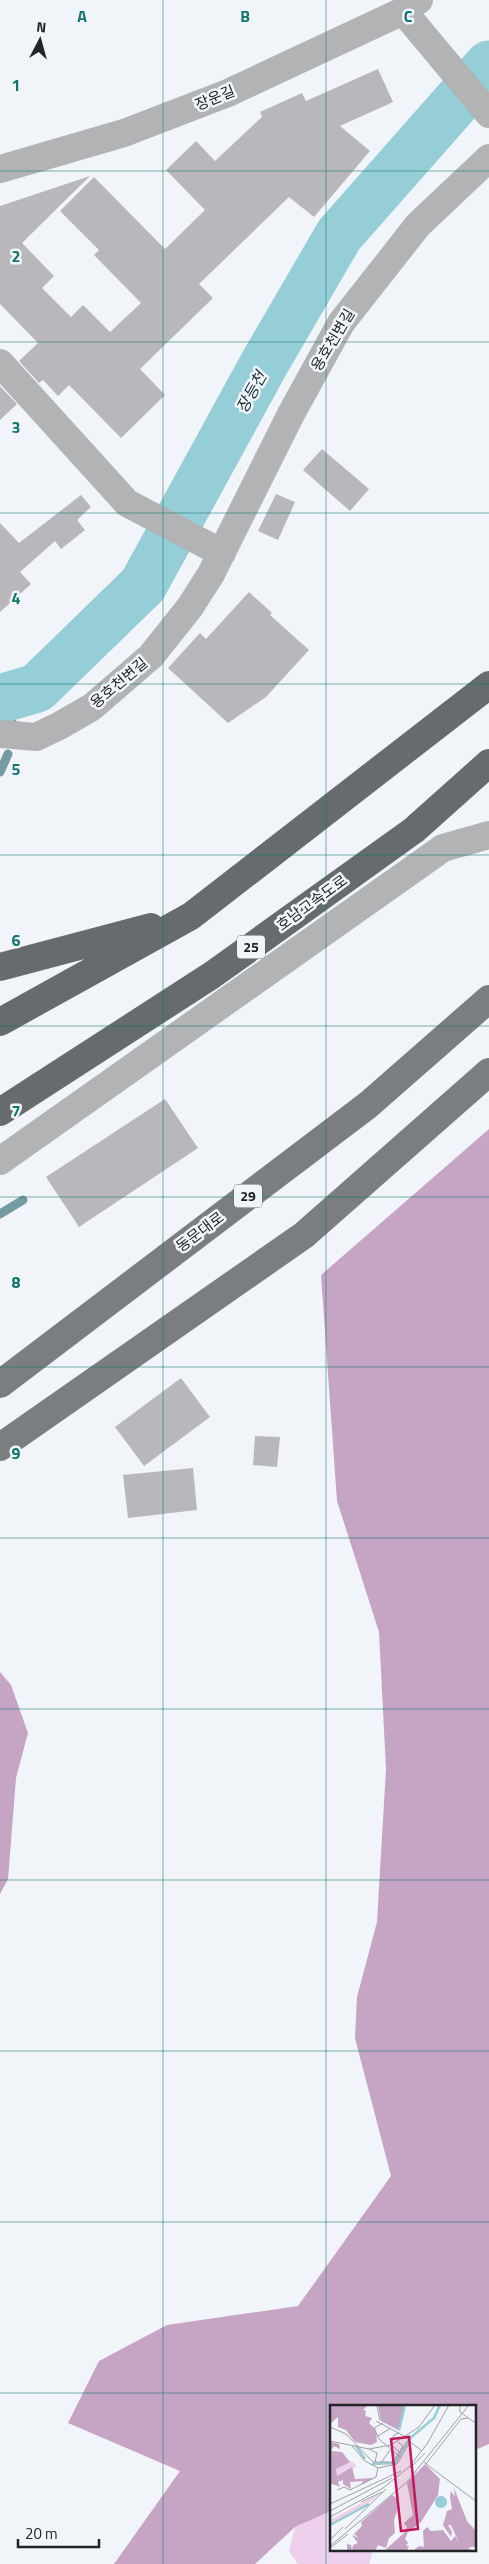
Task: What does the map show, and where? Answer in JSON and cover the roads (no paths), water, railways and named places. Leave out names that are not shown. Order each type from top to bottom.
[{"type":"highway","points":[[0,1022],[191,916],[489,685]]},
{"type":"highway","name":"호남고속도로","points":[[0,1112],[212,975],[414,830],[489,764]]},
{"type":"highway","points":[[0,967],[191,916]]},
{"type":"main road","name":"동문대로","points":[[0,1384],[368,1105],[489,999]]},
{"type":"main road","points":[[0,1448],[304,1235],[489,1072]]},
{"type":"street","points":[[413,13],[489,114]]},
{"type":"street","name":"장운길","points":[[0,170],[124,133],[228,93],[413,13]]},
{"type":"street","name":"용호천변길","points":[[0,734],[36,737],[92,706],[151,656],[190,607],[216,550],[341,323],[418,226],[489,158]]},
{"type":"street","points":[[0,363],[128,503],[216,550]]},
{"type":"street","points":[[0,1161],[443,848],[489,835]]},
{"type":"waterway","name":"장등천","points":[[0,699],[37,688],[143,585],[264,364],[339,235],[489,65]]},
{"type":"waterway","points":[[0,702],[13,724]]},
{"type":"waterway","points":[[0,772],[8,754]]},
{"type":"waterway","points":[[0,1214],[23,1200]]}]
